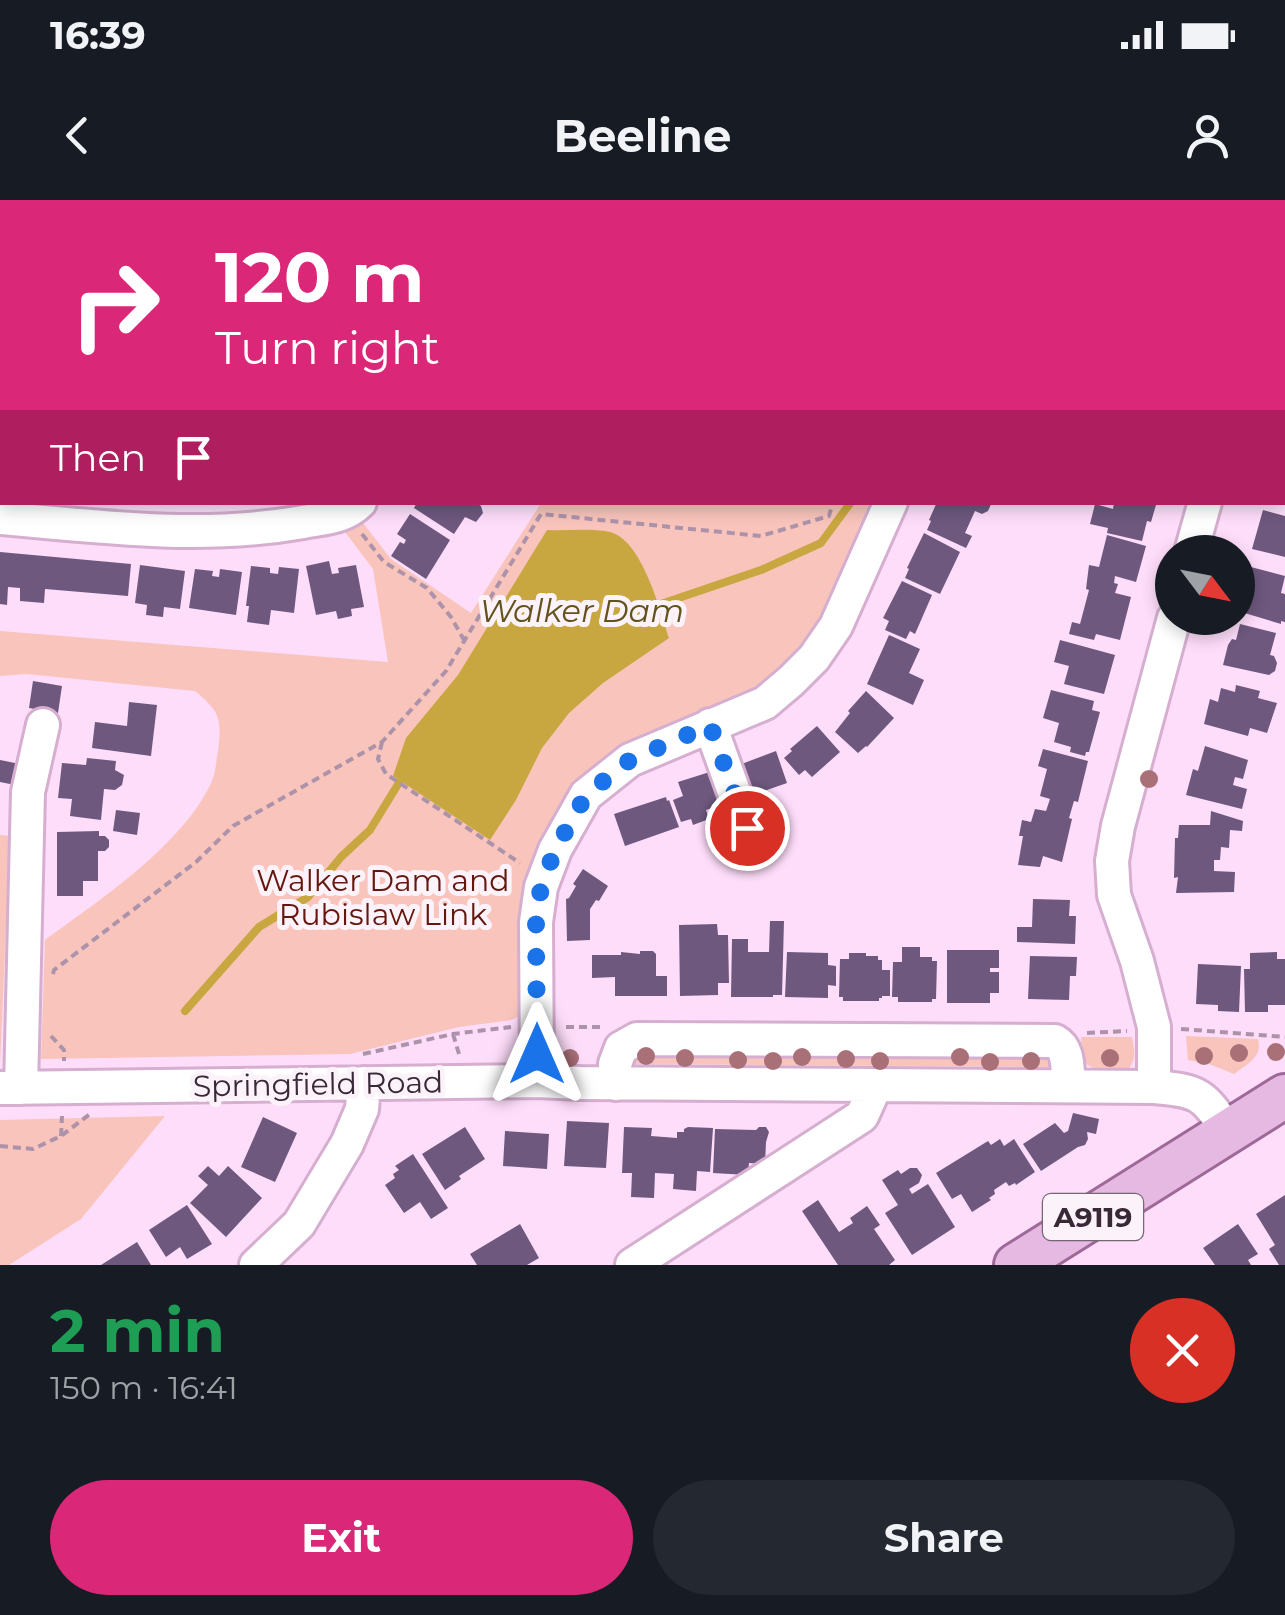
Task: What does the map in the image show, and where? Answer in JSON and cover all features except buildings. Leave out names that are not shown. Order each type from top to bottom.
[{"type":"main road","name":"A9119","points":[[1016,1265],[1285,1096]]},
{"type":"street","points":[[537,1081],[536,922],[541,887],[555,850],[586,795],[630,760],[765,703],[814,658],[836,626],[890,505]]},
{"type":"street","points":[[1196,535],[1204,505]]},
{"type":"street","points":[[0,518],[210,532],[287,525],[353,508]]},
{"type":"street","points":[[1154,1087],[1154,1028],[1114,895],[1112,861],[1169,635]]},
{"type":"street","name":"Springfield Road","points":[[43,725],[28,792],[10,1088],[128,1087],[362,1069],[616,1084],[1154,1087],[1186,1090],[1203,1097],[1229,1132]]},
{"type":"street","points":[[710,725],[747,828],[755,834]]},
{"type":"street","points":[[616,1084],[615,1064],[621,1048],[637,1039],[1056,1042],[1065,1050],[1069,1086]]},
{"type":"street","points":[[256,1265],[300,1224],[347,1144],[362,1109],[362,1069]]},
{"type":"street","points":[[632,1265],[862,1116],[876,1085]]},
{"type":"path","points":[[51,982],[54,970],[196,862],[233,826],[382,742],[446,671],[541,514],[761,536],[829,516],[833,505]]},
{"type":"path","points":[[353,508],[384,562],[427,588],[451,617],[464,641]]},
{"type":"path","points":[[382,742],[378,759],[386,774],[519,863]]},
{"type":"path","points":[[362,1069],[454,1034],[499,1028],[620,1028],[637,1039]]},
{"type":"path","points":[[47,1032],[64,1050],[61,1136]]},
{"type":"path","points":[[0,1146],[32,1148],[61,1136],[128,1087]]},
{"type":"green space","name":"Walker Dam and Rubislaw Link","points":[[540,505],[879,505],[827,623],[781,678],[578,789],[524,1014],[350,1054],[41,1059],[45,940],[139,869],[182,827],[213,778],[219,723],[210,705],[195,691],[27,674],[0,676],[0,631],[388,662],[373,569],[333,516],[353,510],[391,559],[471,613]]},
{"type":"green space","points":[[0,835],[10,836],[0,1065]]},
{"type":"green space","points":[[1186,1036],[1258,1039],[1259,1045],[1253,1060],[1234,1074],[1188,1060]]},
{"type":"green space","points":[[1081,1037],[1132,1037],[1132,1065],[1093,1068],[1083,1062]]},
{"type":"green space","points":[[630,1051],[1051,1053],[1053,1067],[632,1064]]},
{"type":"green space","points":[[165,1116],[81,1219],[9,1265],[0,1265],[0,1120]]},
{"type":"water","name":"Walker Dam","points":[[547,530],[603,531],[621,538],[648,578],[669,638],[603,683],[569,713],[542,748],[490,840],[393,776],[406,738],[458,675]]},
{"type":"waterway","points":[[658,605],[761,570],[821,543],[849,505]]},
{"type":"waterway","points":[[185,1011],[259,927],[308,897],[370,830],[400,781]]},
{"type":"route","points":[[537,1054],[536,922],[541,887],[555,850],[586,795],[630,760],[710,725],[747,828]]}]
